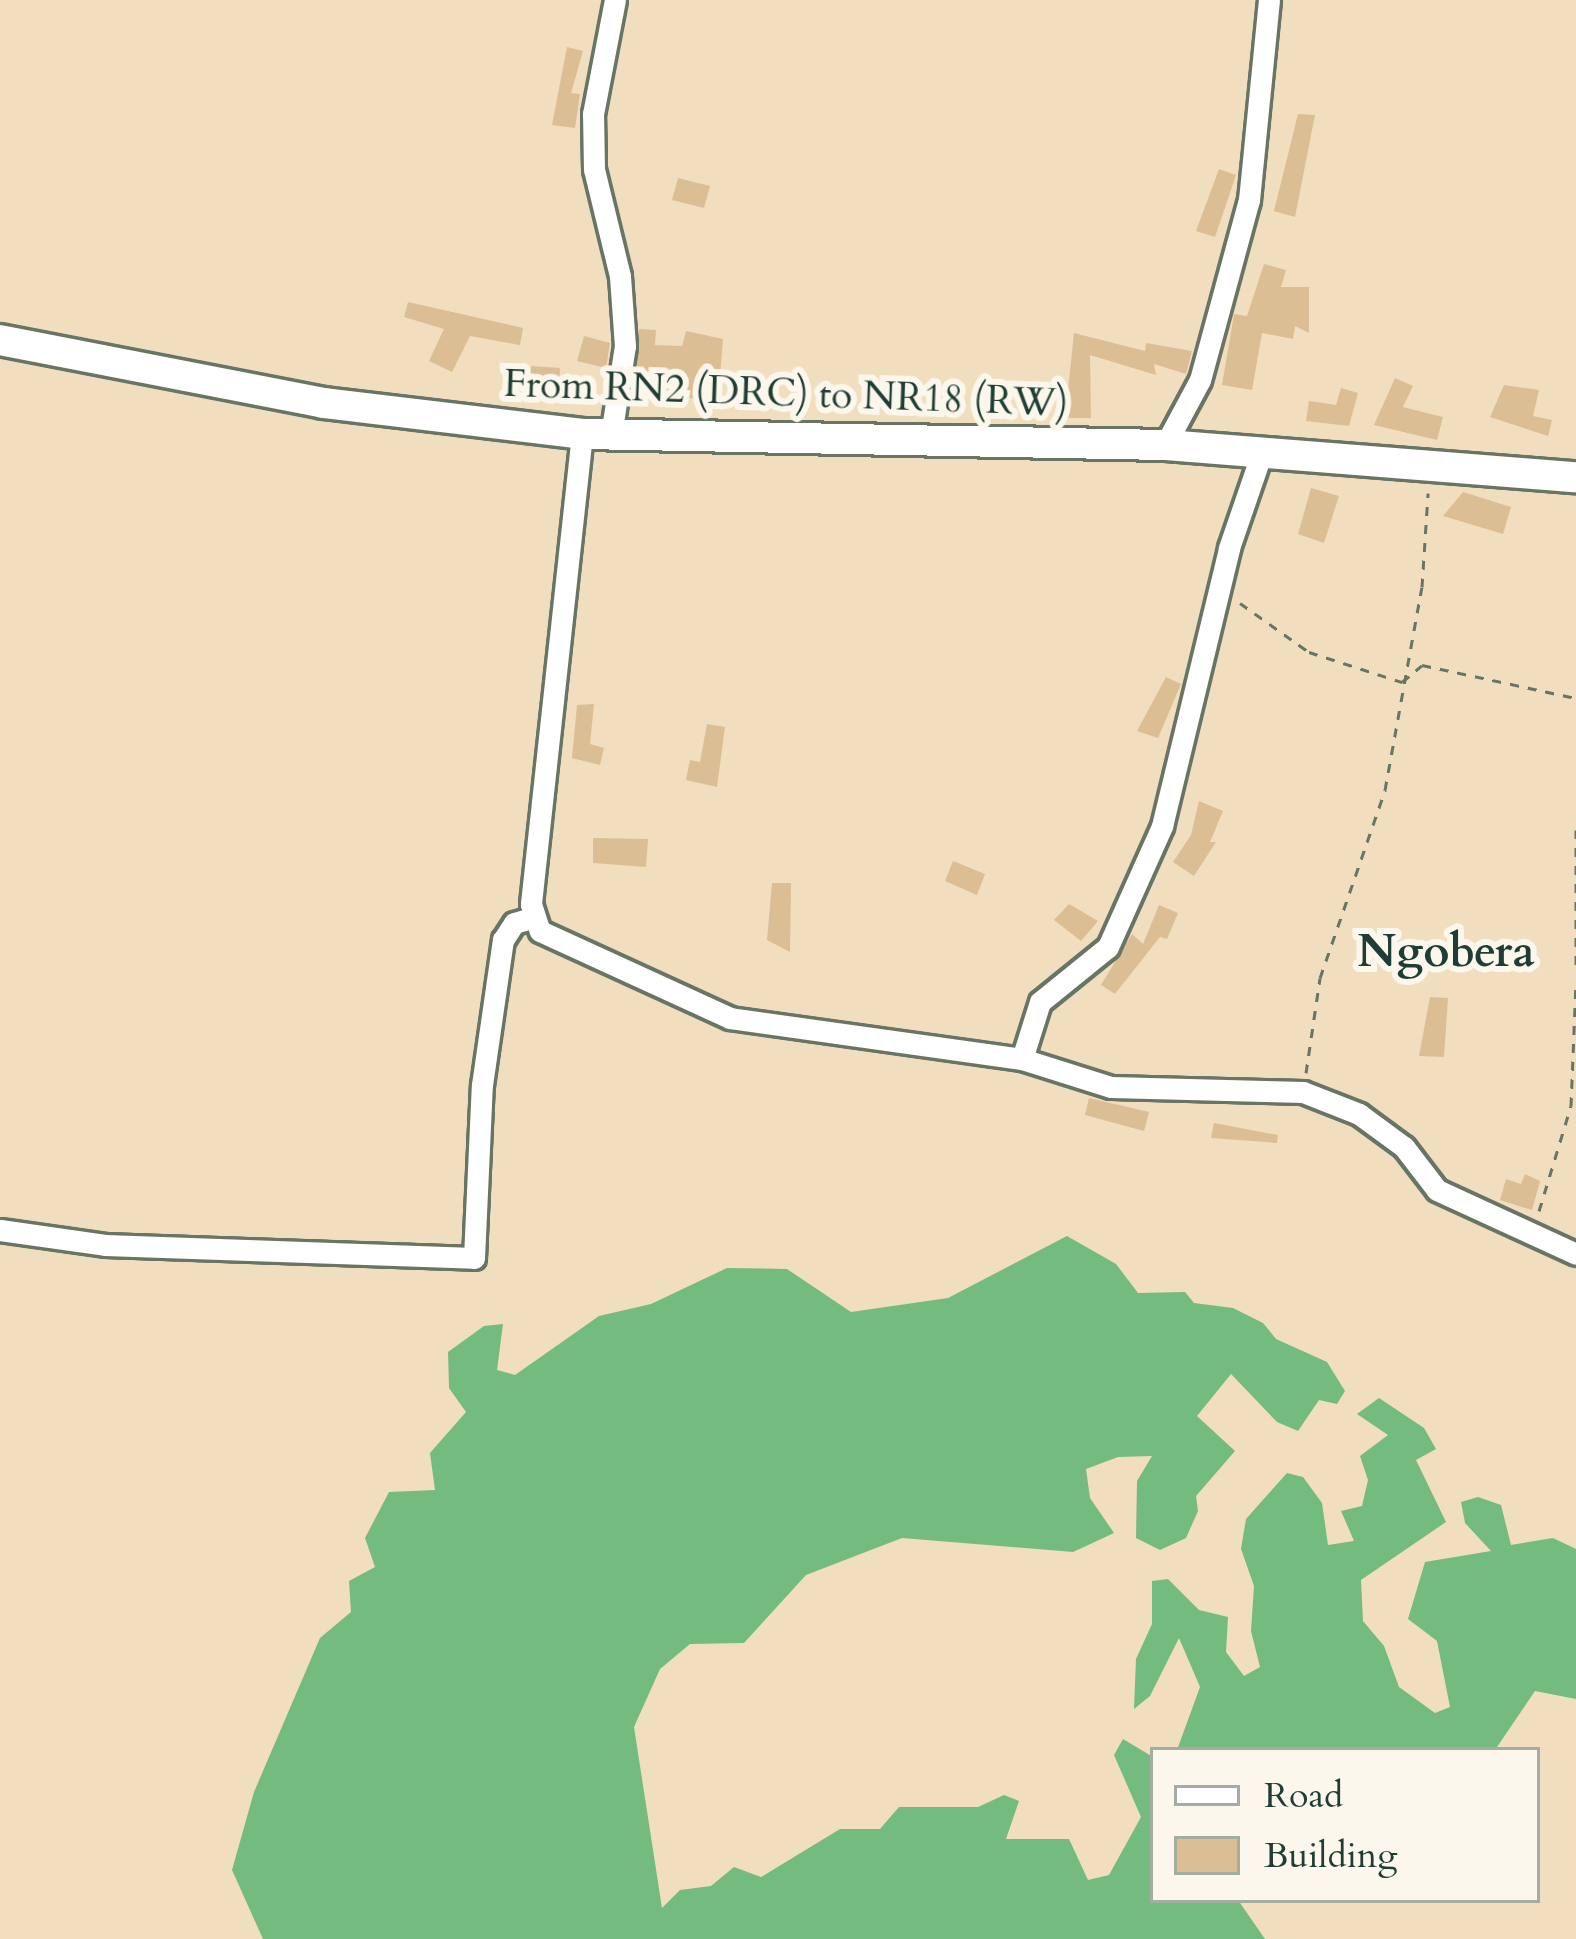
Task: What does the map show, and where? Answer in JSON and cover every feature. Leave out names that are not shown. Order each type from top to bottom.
[{"type":"main road","name":"From RN2 (DRC) to NR18 (RW)","points":[[0,340],[323,403],[596,435],[1165,445],[1576,477]]},
{"type":"street","points":[[615,0],[593,114],[594,170],[620,276],[625,346],[596,435],[531,919],[540,931],[730,1018],[1022,1059],[1111,1087],[1303,1092],[1359,1114],[1403,1147],[1437,1190],[1576,1253]]},
{"type":"street","points":[[1165,445],[1200,380],[1249,200],[1270,0]]},
{"type":"street","points":[[1022,1059],[1040,1002],[1108,947],[1162,826],[1261,455]]},
{"type":"street","points":[[0,1229],[105,1245],[474,1258],[482,1084],[503,940],[514,923],[531,919]]},
{"type":"path","points":[[1303,1092],[1320,978],[1385,790],[1422,586],[1420,540],[1432,467]]},
{"type":"path","points":[[1222,594],[1265,616],[1309,652],[1402,682]]},
{"type":"path","points":[[1402,682],[1422,665],[1576,698]]},
{"type":"path","points":[[1576,830],[1576,965]]},
{"type":"path","points":[[1532,1234],[1571,1106],[1576,984]]},
{"type":"green space","points":[[1067,1236],[1116,1264],[1138,1293],[1185,1292],[1194,1303],[1233,1308],[1263,1323],[1276,1339],[1327,1362],[1345,1391],[1337,1404],[1319,1400],[1298,1431],[1277,1422],[1231,1374],[1197,1416],[1235,1451],[1196,1496],[1198,1511],[1186,1538],[1160,1550],[1136,1538],[1137,1481],[1152,1456],[1118,1457],[1086,1469],[1090,1498],[1114,1533],[1073,1552],[902,1538],[806,1575],[744,1643],[690,1644],[660,1669],[634,1727],[662,1908],[680,1890],[711,1886],[734,1867],[761,1877],[840,1829],[880,1829],[899,1807],[978,1807],[1004,1795],[1019,1801],[1006,1839],[1069,1839],[1088,1880],[1109,1875],[1141,1817],[1114,1755],[1123,1739],[1150,1755],[1150,1903],[1240,1903],[1265,1939],[263,1939],[232,1870],[254,1792],[320,1638],[351,1612],[349,1581],[375,1567],[365,1538],[389,1492],[435,1490],[430,1453],[466,1412],[449,1388],[448,1352],[484,1326],[503,1324],[497,1370],[515,1375],[599,1316],[651,1304],[727,1268],[787,1269],[851,1312],[948,1298]]},
{"type":"green space","points":[[1379,1398],[1424,1428],[1436,1449],[1416,1460],[1446,1522],[1361,1580],[1363,1621],[1384,1646],[1399,1687],[1435,1713],[1450,1707],[1437,1641],[1408,1619],[1425,1562],[1491,1551],[1465,1523],[1461,1502],[1478,1497],[1501,1505],[1511,1545],[1553,1538],[1576,1549],[1576,1699],[1535,1691],[1497,1747],[1178,1747],[1200,1687],[1179,1638],[1150,1696],[1134,1709],[1136,1659],[1152,1624],[1152,1581],[1168,1579],[1199,1610],[1228,1617],[1226,1652],[1244,1676],[1260,1667],[1251,1631],[1254,1586],[1241,1549],[1246,1519],[1287,1473],[1303,1477],[1322,1503],[1328,1545],[1354,1541],[1341,1511],[1362,1506],[1368,1480],[1360,1456],[1388,1435],[1357,1414]]},
{"type":"building","points":[[567,47],[583,51],[571,93],[580,94],[575,128],[552,125]]},
{"type":"building","points":[[1298,114],[1315,115],[1295,217],[1274,211]]},
{"type":"building","points":[[1219,169],[1236,175],[1215,237],[1196,231]]},
{"type":"building","points":[[678,178],[710,186],[704,208],[672,200]]},
{"type":"building","points":[[1264,264],[1286,270],[1281,287],[1309,287],[1309,333],[1295,326],[1293,339],[1262,333],[1252,390],[1222,385],[1234,314],[1247,316]]},
{"type":"building","points":[[408,302],[523,328],[520,345],[470,336],[452,372],[429,361],[444,329],[404,317]]},
{"type":"building","points":[[639,329],[656,330],[655,345],[682,346],[686,331],[723,339],[718,403],[634,388]]},
{"type":"building","points":[[1074,333],[1145,351],[1146,343],[1192,351],[1186,374],[1154,364],[1156,375],[1090,355],[1091,418],[1065,418]]},
{"type":"building","points":[[584,336],[610,343],[606,368],[577,361]]},
{"type":"building","points":[[531,366],[560,368],[558,398],[529,396]]},
{"type":"building","points":[[1395,378],[1413,386],[1403,407],[1443,417],[1437,440],[1374,425]]},
{"type":"building","points":[[1504,385],[1539,390],[1533,416],[1552,420],[1548,436],[1490,417]]},
{"type":"building","points":[[1341,388],[1358,393],[1349,426],[1306,421],[1309,401],[1336,405]]},
{"type":"building","points":[[1311,488],[1339,496],[1324,543],[1298,534]]},
{"type":"building","points":[[1463,492],[1511,507],[1503,534],[1443,516]]},
{"type":"building","points":[[1166,677],[1181,684],[1158,738],[1137,731]]},
{"type":"building","points":[[594,704],[590,744],[604,748],[600,765],[572,758],[577,705]]},
{"type":"building","points":[[707,724],[725,727],[717,787],[686,780],[690,760],[700,762]]},
{"type":"building","points":[[1199,801],[1223,811],[1210,842],[1216,842],[1194,876],[1173,862],[1191,835]]},
{"type":"building","points":[[593,838],[648,839],[646,867],[593,863]]},
{"type":"building","points":[[953,861],[985,874],[977,895],[945,881]]},
{"type":"building","points":[[772,883],[791,883],[790,952],[767,940]]},
{"type":"building","points":[[1069,904],[1098,921],[1081,941],[1054,920]]},
{"type":"building","points":[[1159,905],[1178,913],[1167,939],[1160,937],[1115,994],[1101,985],[1132,934],[1143,944]]},
{"type":"building","points":[[1430,997],[1448,998],[1444,1057],[1419,1056]]},
{"type":"building","points":[[1089,1098],[1149,1112],[1144,1131],[1085,1115]]},
{"type":"building","points":[[1214,1123],[1278,1135],[1277,1143],[1211,1138]]},
{"type":"building","points":[[1525,1174],[1540,1181],[1532,1210],[1500,1200],[1506,1179],[1521,1184]]},
{"type":"district","name":"Ngobera","points":[[1446,952]]}]
